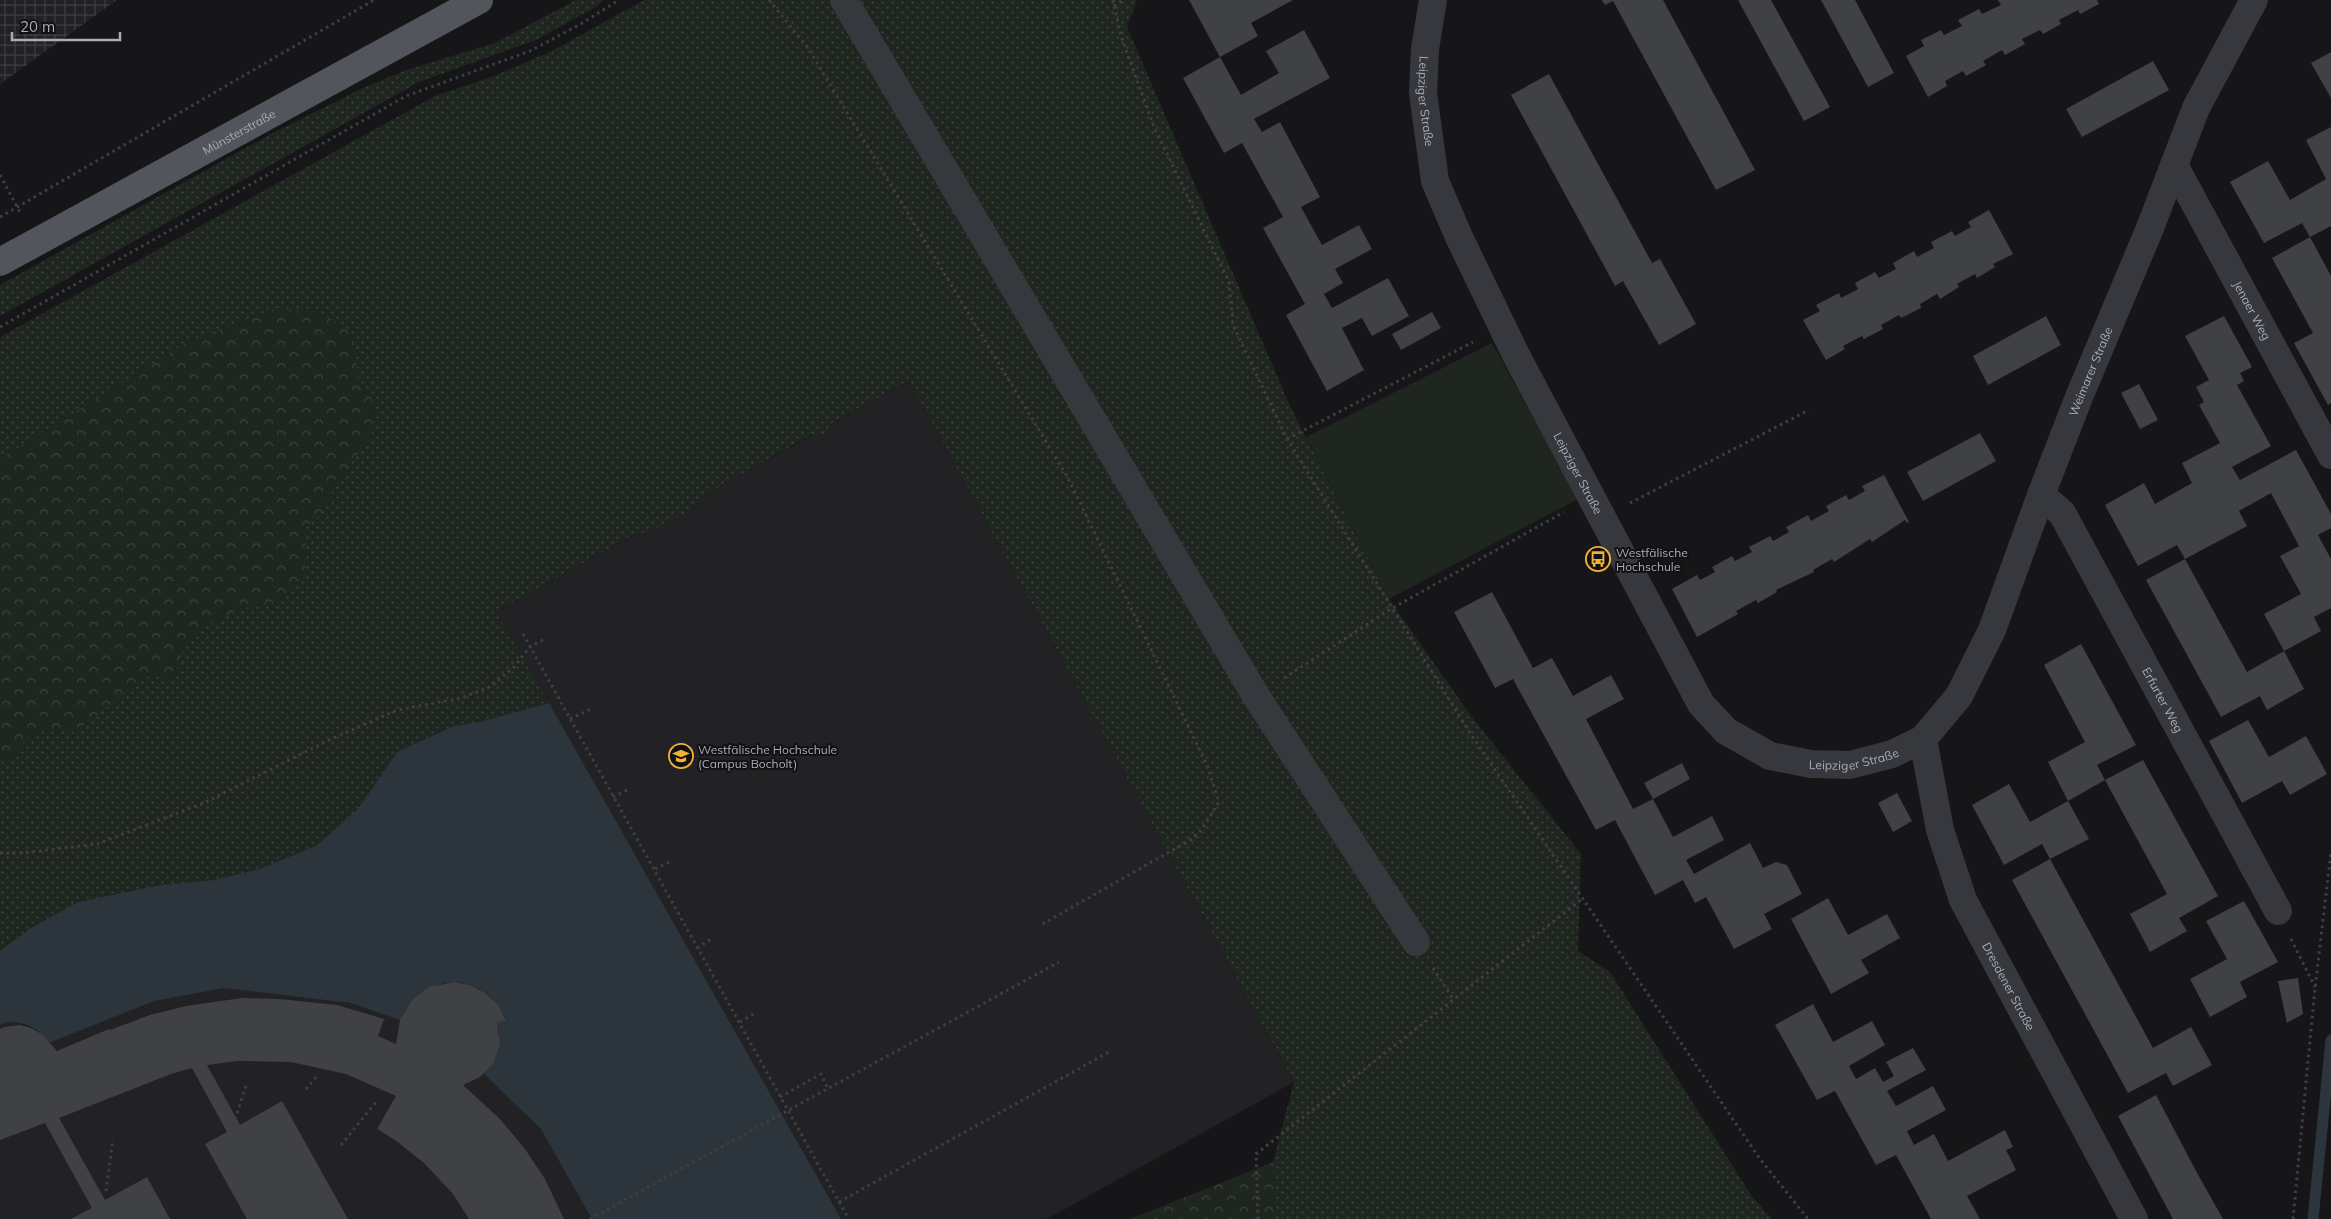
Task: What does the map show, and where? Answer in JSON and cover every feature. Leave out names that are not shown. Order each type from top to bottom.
[{"type":"main road","name":"Münsterstraße","points":[[0,262],[479,0]]},
{"type":"street","points":[[844,0],[1256,696],[1416,942]]},
{"type":"street","name":"Leipziger Straße","points":[[1433,0],[1425,49],[1423,92],[1435,180],[1459,237],[1503,327],[1701,704],[1726,731],[1770,756],[1811,764],[1850,765],[1892,754],[1923,739]]},
{"type":"street","name":"Weimarer Straße","points":[[1923,739],[1959,696],[1992,630],[2079,397],[2150,228],[2196,108],[2254,0]]},
{"type":"street","name":"Jenaer Weg","points":[[2174,165],[2331,455]]},
{"type":"street","name":"Erfurter Weg","points":[[2041,495],[2062,513],[2278,911]]},
{"type":"street","name":"Dresdener Straße","points":[[1923,739],[1940,830],[1962,900],[2134,1219]]},
{"type":"path","points":[[0,217],[374,0]]},
{"type":"path","points":[[0,327],[406,96],[530,52],[579,26],[619,0]]},
{"type":"path","points":[[769,0],[808,48],[1068,478],[1207,765],[1219,802],[1202,829],[1192,839],[1039,926]]},
{"type":"path","points":[[1112,0],[1134,76],[1154,127],[1228,282],[1233,325],[1287,439],[1391,609],[1476,741],[1760,1159],[1808,1219]]},
{"type":"path","points":[[1114,6],[1123,0]]},
{"type":"path","points":[[0,175],[36,242]]},
{"type":"path","points":[[1287,439],[1503,327]]},
{"type":"path","points":[[1256,696],[1391,609],[1598,507],[1809,410]]},
{"type":"path","points":[[523,634],[849,1219]]},
{"type":"path","points":[[0,853],[22,853],[97,844],[204,803],[327,741],[397,710],[461,698],[490,687],[513,668],[530,647],[546,638]]},
{"type":"path","points":[[570,719],[591,709]]},
{"type":"path","points":[[613,797],[628,789]]},
{"type":"path","points":[[2293,1219],[2315,988],[2331,852]]},
{"type":"path","points":[[654,869],[669,862]]},
{"type":"path","points":[[1258,1219],[1256,1154],[1582,899]]},
{"type":"path","points":[[2278,911],[2315,988]]},
{"type":"path","points":[[697,948],[712,939]]},
{"type":"path","points":[[590,1219],[1059,962]]},
{"type":"path","points":[[740,1022],[755,1013]]},
{"type":"path","points":[[839,1202],[1109,1052]]},
{"type":"path","points":[[780,1097],[820,1074],[828,1089]]},
{"type":"path","points":[[306,1089],[318,1075]]},
{"type":"path","points":[[227,1144],[246,1086]]},
{"type":"path","points":[[342,1145],[377,1101]]},
{"type":"path","points":[[106,1191],[113,1139]]},
{"type":"shaded area","points":[[0,0],[117,0],[0,84]]},
{"type":"shaded area","name":"Westfälische Hochschule (Campus Bocholt)","points":[[909,381],[1294,1082],[1047,1219],[0,1219],[0,899],[496,612]]},
{"type":"shaded area","points":[[549,703],[841,1219],[592,1219],[541,1129],[484,1074],[493,1062],[498,1050],[497,1023],[506,1019],[495,1003],[482,991],[468,984],[453,982],[438,985],[424,992],[411,1004],[400,1020],[351,1003],[224,988],[154,1001],[46,1044],[38,1031],[29,1026],[14,1022],[0,1025],[0,951],[31,928],[78,902],[161,885],[214,880],[260,869],[316,846],[358,809],[397,752],[454,726],[480,722]]},
{"type":"green space","points":[[576,0],[603,0],[597,6],[536,40],[419,82],[0,316],[0,285],[271,134],[365,87],[406,70],[495,43]]},
{"type":"green space","points":[[644,0],[1137,0],[1127,27],[1290,406],[1389,599],[1471,716],[1581,854],[1578,951],[1610,972],[1751,1195],[1772,1219],[1274,1219],[1273,1162],[1294,1082],[909,381],[831,424],[824,434],[811,435],[709,493],[704,499],[675,519],[652,530],[635,534],[496,612],[549,703],[480,722],[454,726],[397,752],[358,809],[316,846],[260,869],[214,880],[161,885],[31,928],[0,951],[0,337],[435,96],[494,76],[552,51]]},
{"type":"green space","points":[[276,308],[316,312],[345,326],[356,350],[356,375],[376,406],[372,434],[341,477],[319,516],[304,529],[307,552],[304,576],[282,601],[245,608],[201,628],[184,648],[174,678],[163,678],[152,674],[78,729],[43,729],[24,740],[19,757],[0,763],[0,459],[184,344]]},
{"type":"green space","points":[[1492,343],[1578,499],[1389,599],[1306,437]]},
{"type":"green space","points":[[1273,1162],[1274,1219],[1130,1219]]},
{"type":"building","points":[[1189,0],[1293,0],[1251,23],[1258,36],[1220,57]]},
{"type":"building","points":[[1602,0],[1663,0],[1755,170],[1716,190],[1613,1],[1605,5]]},
{"type":"building","points":[[1738,0],[1771,0],[1830,107],[1804,121]]},
{"type":"building","points":[[1821,0],[1855,0],[1894,73],[1868,87]]},
{"type":"building","points":[[1998,0],[2097,0],[2099,4],[2080,14],[2078,10],[2059,20],[2061,24],[2043,34],[2040,30],[2022,39],[2025,44],[2005,55],[2002,50],[1983,61],[1986,65],[1966,76],[1963,71],[1945,81],[1947,86],[1928,97],[1906,56],[1924,46],[1921,40],[1941,30],[1944,35],[1962,26],[1958,20],[1979,9],[1982,14],[2001,5]]},
{"type":"building","points":[[1304,30],[1330,78],[1254,119],[1262,132],[1280,122],[1320,197],[1301,207],[1322,245],[1359,225],[1372,249],[1335,269],[1343,283],[1324,294],[1332,308],[1388,278],[1409,316],[1372,336],[1362,318],[1342,328],[1364,370],[1327,391],[1286,315],[1305,304],[1263,228],[1283,217],[1242,143],[1224,153],[1183,78],[1220,57],[1241,95],[1279,73],[1266,51]]},
{"type":"building","points":[[2331,52],[2331,98],[2311,63]]},
{"type":"building","points":[[2153,61],[2169,90],[2082,137],[2066,109]]},
{"type":"building","points":[[1549,74],[1652,263],[1660,259],[1696,324],[1659,345],[1623,281],[1615,286],[1511,95]]},
{"type":"building","points":[[2331,127],[2331,226],[2310,237],[2302,223],[2264,243],[2230,182],[2268,161],[2290,200],[2326,179],[2306,140]]},
{"type":"building","points":[[1989,210],[2013,254],[1993,264],[1995,267],[1977,278],[1975,274],[1957,284],[1959,287],[1940,299],[1937,294],[1920,304],[1921,308],[1901,318],[1899,315],[1881,325],[1883,329],[1864,339],[1862,336],[1843,346],[1845,349],[1826,360],[1803,320],[1820,311],[1816,305],[1839,293],[1841,298],[1858,289],[1855,283],[1875,272],[1879,278],[1896,269],[1893,263],[1914,251],[1917,257],[1934,248],[1931,242],[1952,231],[1955,236],[1971,227],[1968,222]]},
{"type":"building","points":[[2310,237],[2331,276],[2331,403],[2328,405],[2294,343],[2313,333],[2272,258]]},
{"type":"building","points":[[1432,312],[1441,328],[1401,350],[1392,334]]},
{"type":"building","points":[[2046,316],[2061,345],[1988,385],[1973,356]]},
{"type":"building","points":[[2224,316],[2252,367],[2240,373],[2244,381],[2237,385],[2271,446],[2232,467],[2240,480],[2296,450],[2331,514],[2331,528],[2318,535],[2331,559],[2331,608],[2314,617],[2321,631],[2284,651],[2264,614],[2301,594],[2280,556],[2299,546],[2271,493],[2239,511],[2247,526],[2185,559],[2177,545],[2138,566],[2105,505],[2144,483],[2155,504],[2192,483],[2182,463],[2220,443],[2199,405],[2204,402],[2196,387],[2209,380],[2185,336]]},
{"type":"building","points":[[2139,384],[2158,420],[2140,429],[2121,393]]},
{"type":"building","points":[[1980,433],[1996,461],[1923,501],[1907,472]]},
{"type":"building","points":[[1884,475],[1909,522],[1907,523],[1905,520],[1872,542],[1870,539],[1834,562],[1832,559],[1813,570],[1814,572],[1776,590],[1777,592],[1758,603],[1756,600],[1736,611],[1738,614],[1697,637],[1672,589],[1697,575],[1700,580],[1715,572],[1712,567],[1732,556],[1735,561],[1752,552],[1749,547],[1770,536],[1773,541],[1789,532],[1786,527],[1808,515],[1811,521],[1829,511],[1826,506],[1846,495],[1849,500],[1865,491],[1862,486]]},
{"type":"building","points":[[2185,559],[2247,672],[2284,651],[2304,689],[2267,710],[2260,696],[2221,717],[2146,580]]},
{"type":"building","points":[[1492,592],[1533,668],[1552,658],[1573,696],[1611,675],[1624,699],[1586,719],[1633,809],[1653,799],[1673,837],[1712,816],[1724,840],[1686,860],[1694,874],[1750,843],[1763,868],[1776,862],[1787,865],[1802,894],[1764,914],[1772,929],[1734,949],[1706,897],[1695,903],[1683,880],[1655,895],[1615,820],[1596,830],[1513,679],[1495,688],[1454,612]]},
{"type":"building","points":[[2081,644],[2136,745],[2097,765],[2105,780],[2068,801],[2048,762],[2085,742],[2044,665]]},
{"type":"building","points":[[2248,720],[2269,757],[2306,736],[2327,774],[2290,795],[2282,781],[2242,803],[2209,741]]},
{"type":"building","points":[[2143,760],[2218,896],[2179,918],[2187,931],[2150,952],[2130,914],[2167,894],[2105,780]]},
{"type":"building","points":[[1682,763],[1690,779],[1653,799],[1644,783]]},
{"type":"building","points":[[2009,784],[2030,822],[2068,801],[2089,839],[2050,859],[2042,844],[2004,865],[1972,805]]},
{"type":"building","points":[[1897,793],[1912,821],[1893,832],[1878,803]]},
{"type":"building","points":[[2050,859],[2153,1048],[2191,1027],[2212,1065],[2173,1086],[2166,1073],[2128,1093],[2012,880]]},
{"type":"building","points":[[1828,898],[1848,935],[1887,914],[1900,938],[1861,960],[1869,973],[1831,994],[1791,919]]},
{"type":"building","points":[[2244,901],[2278,962],[2240,982],[2247,997],[2210,1017],[2190,979],[2227,959],[2206,921]]},
{"type":"building","points":[[2298,978],[2303,1014],[2287,1023],[2278,981]]},
{"type":"building","points":[[454,982],[470,985],[484,992],[498,1005],[506,1020],[497,1023],[500,1045],[493,1064],[480,1077],[463,1085],[500,1119],[525,1149],[545,1179],[564,1219],[469,1219],[453,1194],[424,1163],[395,1140],[377,1129],[396,1096],[346,1074],[291,1062],[237,1061],[207,1065],[240,1125],[282,1101],[348,1219],[247,1219],[205,1144],[227,1132],[192,1068],[171,1074],[59,1118],[105,1200],[147,1177],[170,1219],[71,1219],[92,1208],[45,1123],[0,1140],[0,1029],[4,1027],[20,1025],[31,1028],[43,1035],[57,1051],[109,1029],[150,1015],[186,1006],[242,998],[279,999],[337,1005],[384,1019],[378,1036],[396,1044],[400,1020],[412,1000],[429,987]]},
{"type":"building","points":[[1813,1004],[1833,1042],[1872,1021],[1885,1045],[1849,1066],[1856,1079],[1875,1068],[1883,1082],[1894,1076],[1886,1062],[1913,1048],[1926,1070],[1887,1091],[1896,1106],[1933,1086],[1946,1110],[1907,1131],[1914,1145],[1934,1134],[1948,1161],[2005,1130],[2013,1147],[2006,1150],[2016,1170],[1967,1196],[1980,1219],[1931,1219],[1896,1155],[1876,1165],[1835,1091],[1817,1100],[1775,1025]]},
{"type":"building","points":[[2156,1095],[2223,1219],[2173,1219],[2118,1116]]},
{"type":"waterway","points":[[2313,1219],[2331,1040]]},
{"type":"place","name":"Westfälische Hochschule","points":[[1598,559]]},
{"type":"place","name":"Westfälische Hochschule (Campus Bocholt)","points":[[681,756]]}]
